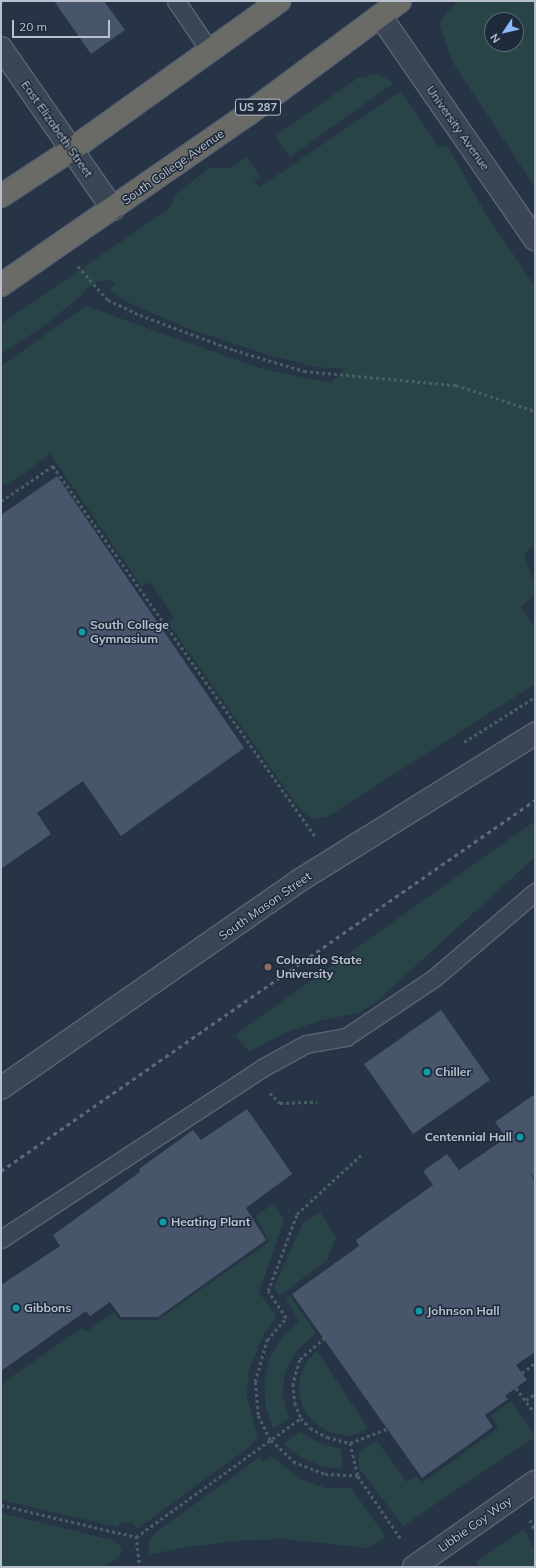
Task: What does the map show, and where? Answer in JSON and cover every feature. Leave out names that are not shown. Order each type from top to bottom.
[{"type":"highway","points":[[1,196],[71,150],[279,1]]},
{"type":"highway","name":"South College Avenue","points":[[1,285],[113,209],[314,68],[400,1]]},
{"type":"street","name":"University Avenue","points":[[381,17],[535,239]]},
{"type":"street","name":"East Elizabeth Street","points":[[1,48],[113,209]]},
{"type":"street","name":"South Mason Street","points":[[1,1088],[300,880],[535,734]]},
{"type":"street","name":"Libbie Coy Way","points":[[414,1567],[535,1482]]},
{"type":"lane","points":[[176,1],[210,51]]},
{"type":"lane","points":[[1,1239],[262,1068],[306,1044],[346,1036],[434,978],[535,892]]},
{"type":"path","points":[[75,262],[108,300],[140,315],[234,350],[304,371],[456,385],[535,411]]},
{"type":"path","points":[[1,501],[53,466],[315,836]]},
{"type":"path","points":[[267,1089],[280,1103],[317,1102]]},
{"type":"path","points":[[358,1476],[324,1474],[295,1463],[270,1440],[258,1415],[255,1382],[267,1340],[286,1318],[268,1291],[297,1214],[361,1155]]},
{"type":"path","points":[[325,1338],[300,1360],[293,1384],[295,1403],[302,1418],[310,1428],[327,1437],[350,1443],[387,1429]]},
{"type":"path","points":[[522,1373],[535,1363]]},
{"type":"path","points":[[516,1388],[535,1413]]},
{"type":"path","points":[[526,1400],[535,1394]]},
{"type":"path","points":[[1,1505],[136,1537],[302,1418]]},
{"type":"path","points":[[350,1443],[358,1476],[401,1539]]},
{"type":"path","points":[[529,1517],[535,1530]]},
{"type":"path","points":[[136,1537],[139,1563]]},
{"type":"green space","points":[[457,1],[535,1],[535,187],[453,63],[440,26],[442,18]]},
{"type":"green space","points":[[378,74],[394,83],[290,157],[275,136],[358,78]]},
{"type":"green space","points":[[401,91],[437,145],[448,147],[487,216],[535,286],[535,545],[524,553],[534,583],[533,597],[521,607],[535,627],[535,684],[327,817],[316,819],[306,815],[297,805],[168,623],[174,617],[150,582],[142,587],[50,454],[6,486],[1,482],[1,366],[86,306],[259,368],[331,383],[344,369],[316,367],[268,355],[189,329],[127,302],[109,289],[116,285],[107,279],[101,282],[99,280],[81,293],[82,295],[44,326],[1,354],[1,324],[170,208],[175,195],[209,168],[231,168],[247,157],[260,177],[254,181],[260,187]]},
{"type":"green space","points":[[535,821],[535,857],[375,1003],[359,1013],[322,1020],[286,1032],[249,1052],[235,1035]]},
{"type":"green space","points":[[274,1203],[284,1220],[259,1292],[277,1317],[265,1332],[248,1372],[247,1398],[258,1438],[251,1443],[252,1445],[137,1529],[131,1522],[122,1522],[117,1527],[1,1500],[1,1384],[82,1328],[86,1332],[114,1312],[120,1320],[157,1320],[269,1242],[256,1216]]},
{"type":"green space","points":[[320,1212],[336,1237],[327,1260],[280,1296],[274,1287],[303,1223]]},
{"type":"green space","points":[[289,1295],[316,1333],[297,1350],[285,1372],[282,1394],[289,1418],[273,1429],[266,1407],[264,1382],[270,1357],[283,1336],[299,1321],[286,1299]]},
{"type":"green space","points":[[317,1351],[368,1428],[359,1434],[348,1436],[328,1432],[313,1422],[303,1408],[299,1393],[300,1376],[307,1361]]},
{"type":"green space","points":[[511,1401],[534,1434],[532,1439],[403,1526],[359,1468],[359,1453],[376,1440],[407,1482],[417,1476],[422,1483],[498,1428],[491,1415]]},
{"type":"green space","points":[[299,1432],[319,1443],[341,1449],[343,1469],[324,1467],[302,1458],[283,1444]]},
{"type":"green space","points":[[271,1456],[302,1480],[326,1488],[351,1488],[386,1537],[368,1548],[284,1539],[233,1541],[181,1548],[148,1555],[149,1540],[159,1530],[260,1457],[263,1462]]},
{"type":"green space","points":[[1,1513],[112,1540],[120,1546],[122,1553],[113,1561],[101,1567],[1,1567]]},
{"type":"green space","points":[[524,1529],[535,1552],[535,1567],[478,1567],[476,1562]]},
{"type":"building","points":[[54,1],[104,1],[125,30],[91,54]]},
{"type":"building","name":"South College Gymnasium","points":[[57,476],[244,748],[121,836],[83,781],[37,813],[51,834],[1,869],[1,515]]},
{"type":"building","name":"Chiller","points":[[441,1010],[490,1080],[413,1134],[364,1064]]},
{"type":"building","name":"Johnson Hall","points":[[535,1094],[535,1179],[528,1171],[535,1181],[535,1352],[516,1365],[527,1380],[505,1396],[508,1399],[485,1415],[493,1427],[422,1478],[292,1294],[359,1246],[356,1240],[433,1185],[423,1171],[447,1154],[459,1170],[506,1138],[495,1122]]},
{"type":"building","name":"Heating Plant","points":[[247,1109],[292,1174],[246,1208],[266,1240],[158,1317],[121,1317],[110,1302],[90,1316],[86,1311],[1,1371],[1,1285],[60,1246],[53,1235],[140,1172],[139,1169],[193,1130],[201,1140]]},
{"type":"railway","points":[[1,1171],[535,800]]},
{"type":"place","name":"South College Gymnasium","points":[[82,632]]},
{"type":"place","name":"Colorado State University","points":[[268,967]]},
{"type":"place","name":"Chiller","points":[[427,1072]]},
{"type":"place","name":"Centennial Hall","points":[[520,1137]]},
{"type":"place","name":"Heating Plant","points":[[163,1222]]},
{"type":"place","name":"Gibbons","points":[[16,1308]]},
{"type":"place","name":"Johnson Hall","points":[[419,1311]]}]
